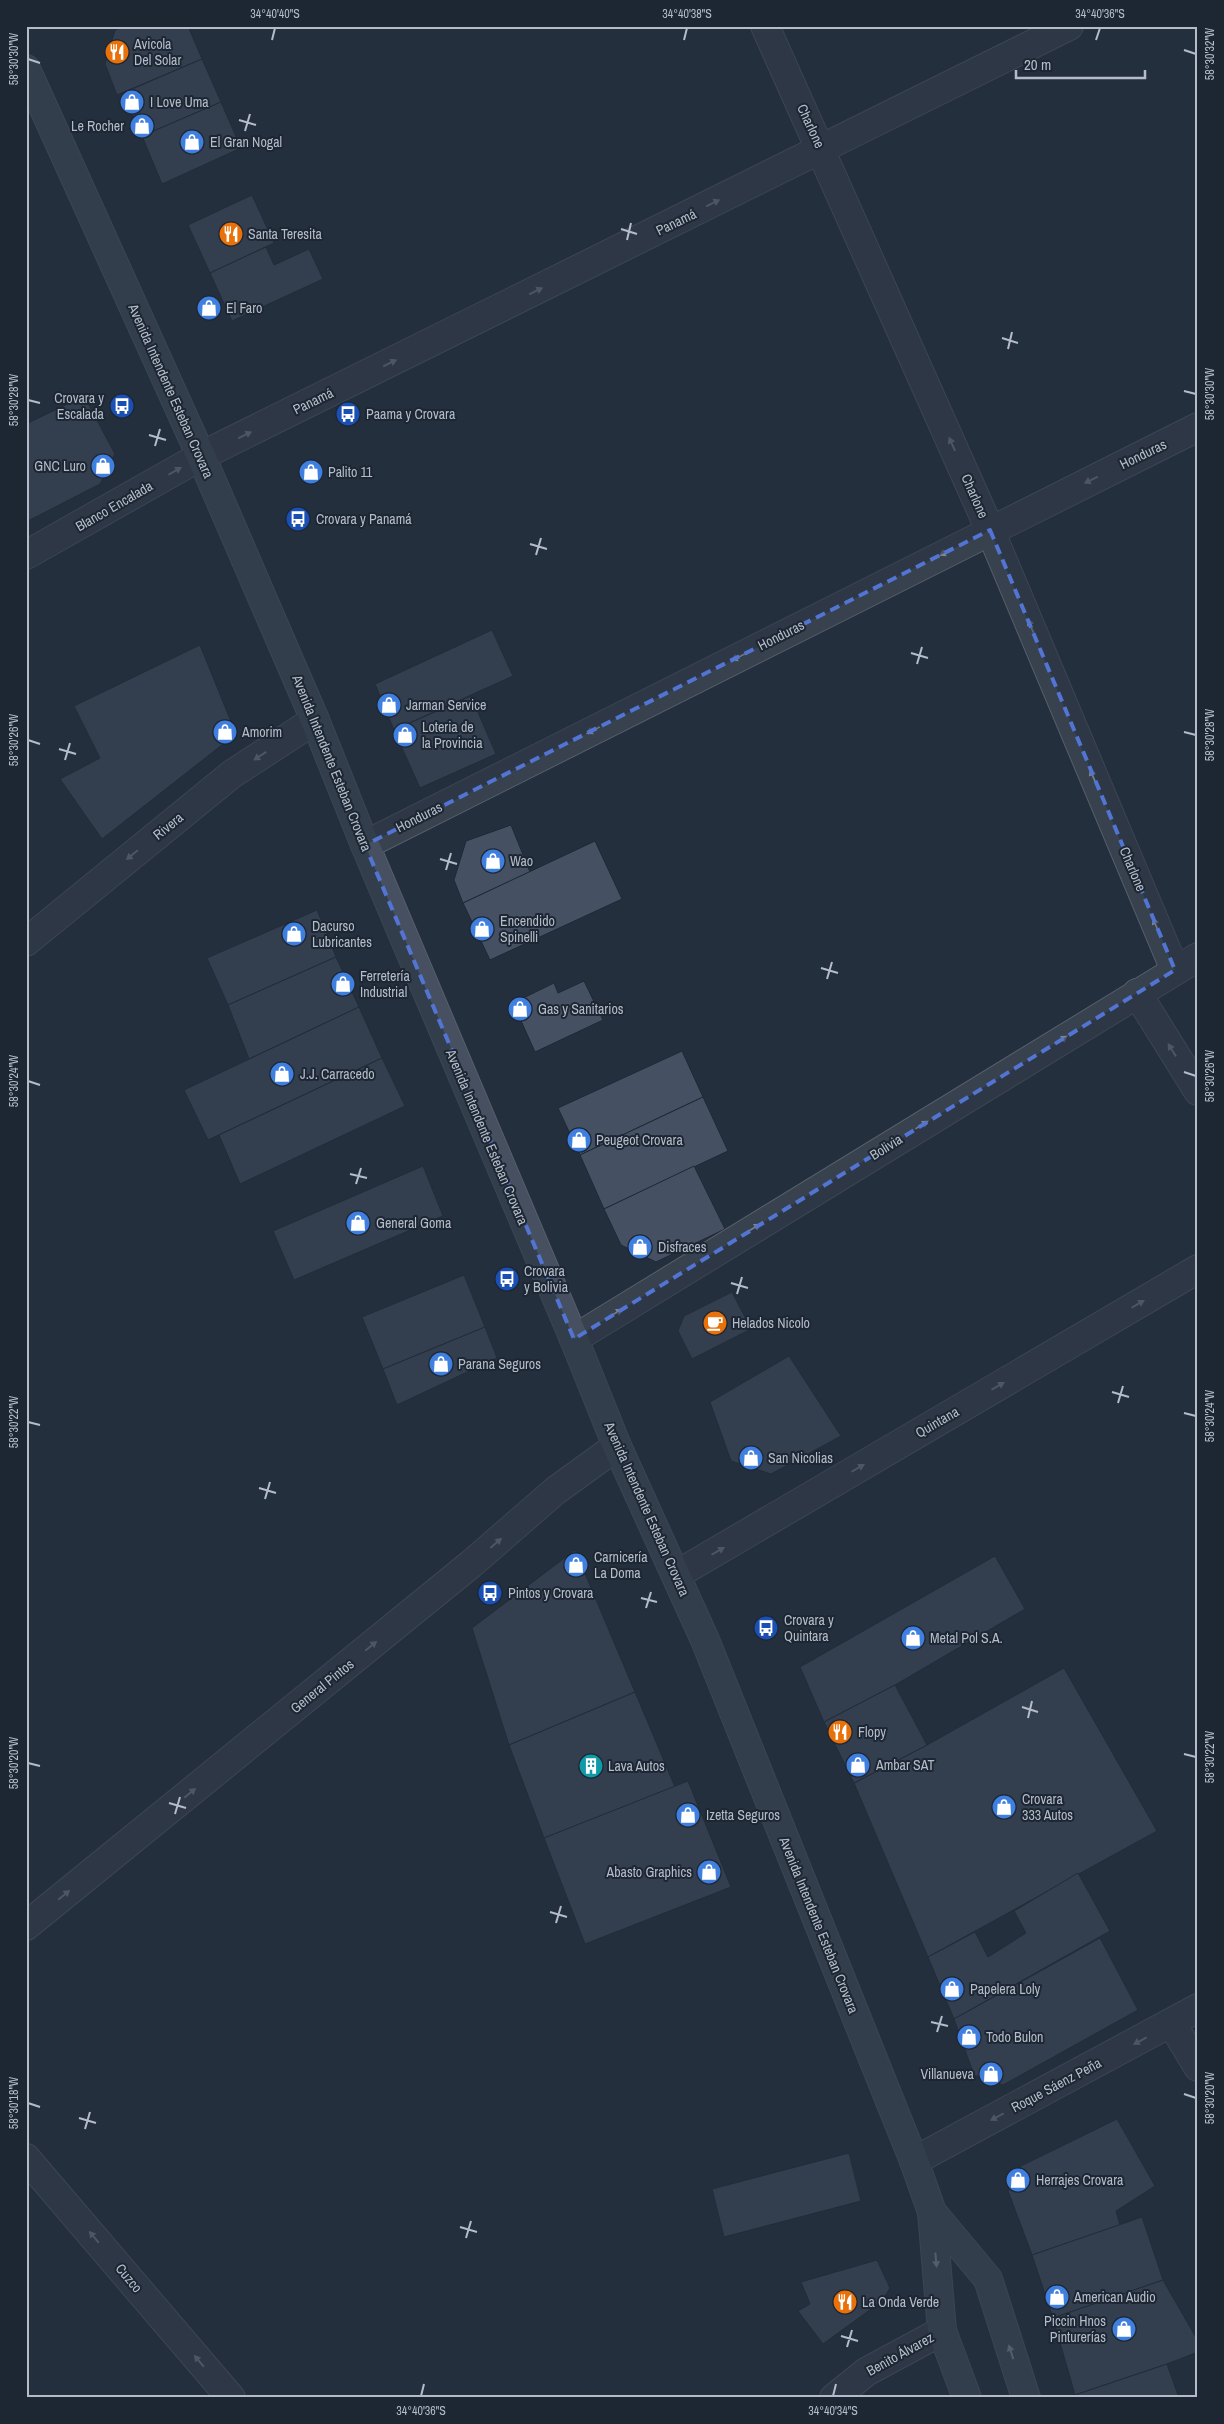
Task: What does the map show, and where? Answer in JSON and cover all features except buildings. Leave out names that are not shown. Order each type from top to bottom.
[{"type":"main road","name":"Avenida Intendente Esteban Crovara","points":[[26,69],[201,456],[316,720],[365,845],[574,1339],[617,1446],[705,1640],[914,2160],[932,2212],[942,2331],[967,2398]]},
{"type":"main road","name":"Avenida Intendente Esteban Crovara","points":[[932,2212],[988,2279],[1026,2398]]},
{"type":"street","name":"Charlone","points":[[765,26],[1186,964]]},
{"type":"street","name":"Panamá","points":[[201,456],[1069,26]]},
{"type":"street","name":"Honduras","points":[[365,845],[1198,427]]},
{"type":"street","name":"Blanco Encalada","points":[[26,555],[201,456]]},
{"type":"street","name":"Rivera","points":[[26,942],[232,774],[316,720]]},
{"type":"street","name":"Bolivia","points":[[574,1339],[1186,964]]},
{"type":"street","points":[[1137,993],[1198,1091]]},
{"type":"street","name":"Quintana","points":[[676,1575],[1198,1269]]},
{"type":"street","name":"General Pintos","points":[[26,1926],[471,1564],[555,1491],[617,1446]]},
{"type":"street","name":"Roque Sáenz Peña","points":[[914,2160],[1172,2024],[1198,2008]]},
{"type":"street","points":[[1172,2024],[1198,2067]]},
{"type":"street","name":"Cuzco","points":[[26,2158],[231,2398]]},
{"type":"street","name":"Benito Álvarez","points":[[834,2398],[866,2372],[942,2331]]},
{"type":"highlighted area","points":[[990,530],[1175,970],[574,1339],[365,845]]},
{"type":"place","name":"Avicola Del Solar","points":[[117,52]]},
{"type":"place","name":"I Love Uma","points":[[132,102]]},
{"type":"place","name":"Le Rocher","points":[[142,126]]},
{"type":"place","name":"El Gran Nogal","points":[[192,142]]},
{"type":"place","name":"Santa Teresita","points":[[231,234]]},
{"type":"place","name":"El Faro","points":[[209,308]]},
{"type":"place","name":"Crovara y Escalada","points":[[122,406]]},
{"type":"place","name":"Paama y Crovara","points":[[348,414]]},
{"type":"place","name":"GNC Luro","points":[[103,466]]},
{"type":"place","name":"Palito 11","points":[[311,472]]},
{"type":"place","name":"Crovara y Panamá","points":[[298,519]]},
{"type":"place","name":"Jarman Service","points":[[389,705]]},
{"type":"place","name":"Amorim","points":[[225,732]]},
{"type":"place","name":"Loteria de la Provincia","points":[[405,735]]},
{"type":"place","name":"Wao","points":[[493,861]]},
{"type":"place","name":"Encendido Spinelli","points":[[482,929]]},
{"type":"place","name":"Dacurso Lubricantes","points":[[294,934]]},
{"type":"place","name":"Ferretería Industrial","points":[[343,984]]},
{"type":"place","name":"Gas y Sanitarios","points":[[520,1009]]},
{"type":"place","name":"J.J. Carracedo","points":[[282,1074]]},
{"type":"place","name":"Peugeot Crovara","points":[[579,1140]]},
{"type":"place","name":"General Goma","points":[[358,1223]]},
{"type":"place","name":"Disfraces","points":[[640,1247]]},
{"type":"place","name":"Crovara y Bolivia","points":[[507,1279]]},
{"type":"place","name":"Helados Nicolo","points":[[715,1323]]},
{"type":"place","name":"Parana Seguros","points":[[441,1364]]},
{"type":"place","name":"San Nicolias","points":[[751,1458]]},
{"type":"place","name":"Carnicería La Doma","points":[[576,1565]]},
{"type":"place","name":"Pintos y Crovara","points":[[490,1593]]},
{"type":"place","name":"Crovara y Quintara","points":[[766,1628]]},
{"type":"place","name":"Metal Pol S.A.","points":[[913,1638]]},
{"type":"place","name":"Flopy","points":[[840,1732]]},
{"type":"place","name":"Ambar SAT","points":[[858,1765]]},
{"type":"place","name":"Lava Autos","points":[[591,1766]]},
{"type":"place","name":"Crovara 333 Autos","points":[[1004,1807]]},
{"type":"place","name":"Izetta Seguros","points":[[688,1815]]},
{"type":"place","name":"Abasto Graphics","points":[[709,1872]]},
{"type":"place","name":"Papelera Loly","points":[[952,1989]]},
{"type":"place","name":"Todo Bulon","points":[[969,2037]]},
{"type":"place","name":"Villanueva","points":[[991,2074]]},
{"type":"place","name":"Herrajes Crovara","points":[[1018,2180]]},
{"type":"place","name":"American Audio","points":[[1057,2297]]},
{"type":"place","name":"La Onda Verde","points":[[845,2302]]},
{"type":"place","name":"Piccin Hnos Pinturerías","points":[[1124,2329]]}]
